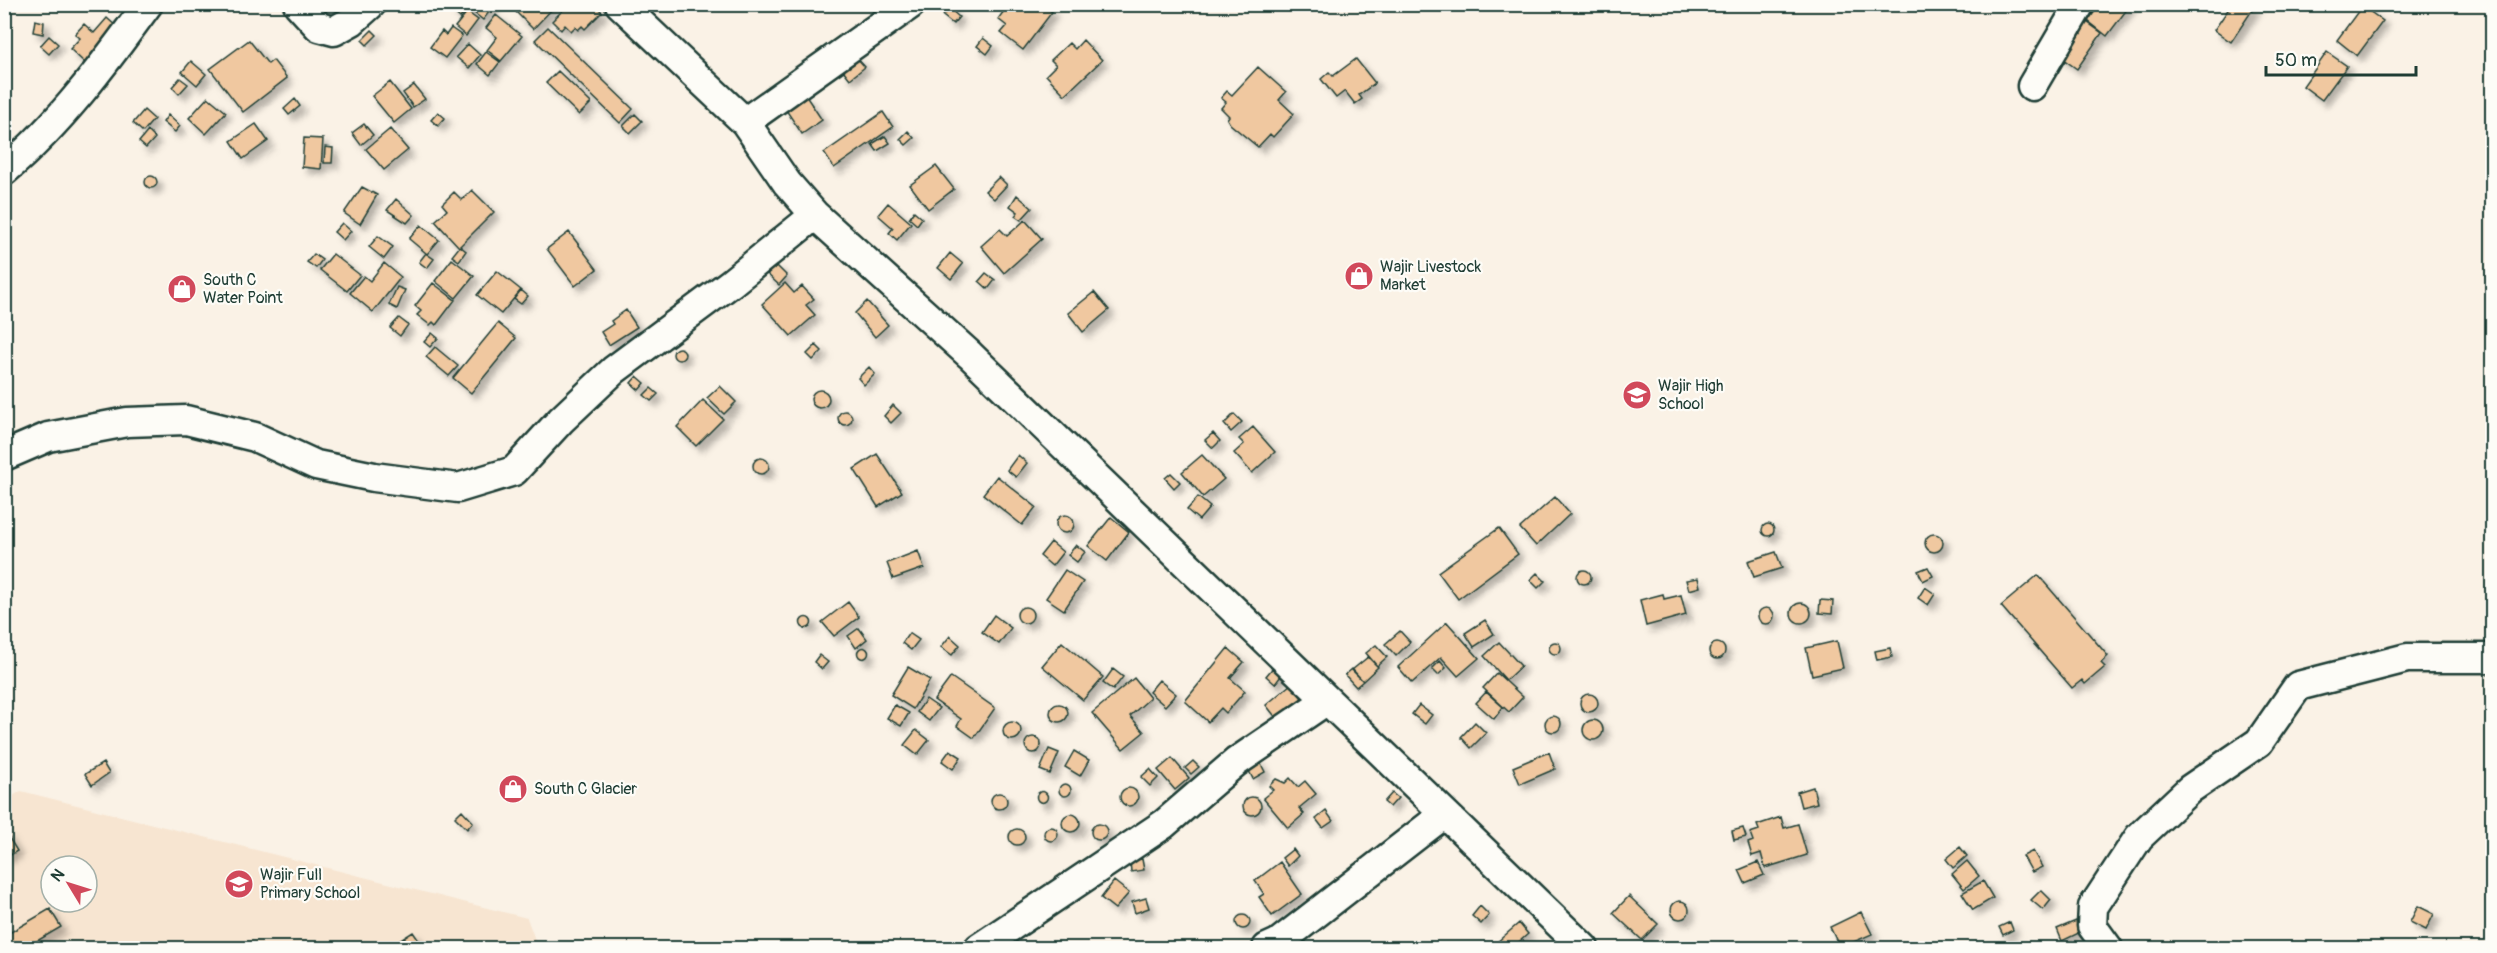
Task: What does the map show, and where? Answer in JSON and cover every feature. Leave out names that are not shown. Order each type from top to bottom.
[{"type":"street","points":[[4,171],[32,148],[116,48],[148,4]]},
{"type":"street","points":[[298,4],[319,27],[334,32],[352,21],[371,4]]},
{"type":"street","points":[[620,4],[745,122],[787,183],[815,215],[970,355],[1443,815],[1584,948]]},
{"type":"street","points":[[745,122],[911,4]]},
{"type":"street","points":[[2031,86],[2080,4]]},
{"type":"street","points":[[4,456],[48,436],[128,422],[186,420],[255,437],[316,465],[374,477],[458,488],[514,471],[561,420],[614,370],[731,283],[815,215]]},
{"type":"street","points":[[2108,948],[2092,926],[2094,907],[2139,837],[2190,789],[2259,742],[2298,686],[2407,658],[2493,658]]},
{"type":"street","points":[[979,948],[1164,824],[1236,762],[1327,700]]},
{"type":"street","points":[[1267,948],[1278,943],[1366,877],[1443,815]]},
{"type":"shaded area","name":"Wajir Full Primary School","points":[[21,791],[527,918],[538,948],[5,948],[5,801]]},
{"type":"building","points":[[457,4],[489,4],[493,7],[483,20],[468,8],[460,18],[452,11]]},
{"type":"building","points":[[523,4],[557,4],[533,29],[516,12]]},
{"type":"building","points":[[569,4],[594,4],[602,12],[585,29],[582,26],[578,30],[575,27],[571,31],[565,25],[561,30],[552,21]]},
{"type":"building","points":[[1009,4],[1021,8],[1024,4],[1042,4],[1052,12],[1023,50],[1001,33],[1007,26],[998,19]]},
{"type":"building","points":[[2100,4],[2131,4],[2107,36],[2088,21]]},
{"type":"building","points":[[2232,4],[2255,6],[2231,42],[2214,30]]},
{"type":"building","points":[[2362,6],[2383,21],[2357,56],[2337,40]]},
{"type":"building","points":[[949,8],[959,17],[953,24],[943,16]]},
{"type":"building","points":[[467,12],[478,20],[466,36],[455,27]]},
{"type":"building","points":[[496,15],[522,36],[501,61],[487,50],[497,37],[486,28]]},
{"type":"building","points":[[107,18],[118,28],[86,64],[70,49],[80,38],[75,34],[84,24],[94,33]]},
{"type":"building","points":[[35,20],[44,22],[43,34],[33,32]]},
{"type":"building","points":[[2084,20],[2102,33],[2077,69],[2059,56]]},
{"type":"building","points":[[548,27],[633,109],[620,123],[535,40]]},
{"type":"building","points":[[451,28],[462,36],[445,58],[430,47],[442,31],[446,35]]},
{"type":"building","points":[[372,30],[377,35],[367,45],[362,40]]},
{"type":"building","points":[[49,36],[58,44],[49,54],[40,46]]},
{"type":"building","points":[[983,38],[993,46],[987,54],[977,46]]},
{"type":"building","points":[[249,40],[268,64],[273,60],[287,78],[243,112],[210,69]]},
{"type":"building","points":[[1083,40],[1102,60],[1065,95],[1046,75],[1056,65],[1051,60],[1069,43],[1075,49]]},
{"type":"building","points":[[468,44],[480,55],[469,68],[456,57]]},
{"type":"building","points":[[486,52],[500,62],[490,75],[477,64]]},
{"type":"building","points":[[2327,52],[2347,66],[2322,100],[2303,86]]},
{"type":"building","points":[[857,58],[865,67],[850,79],[843,70]]},
{"type":"building","points":[[1356,59],[1375,83],[1359,95],[1362,99],[1355,104],[1345,91],[1336,98],[1321,79],[1329,72],[1333,76]]},
{"type":"building","points":[[191,61],[206,74],[197,85],[182,72]]},
{"type":"building","points":[[1258,67],[1286,92],[1279,100],[1294,114],[1273,137],[1270,134],[1258,147],[1230,124],[1227,119],[1229,116],[1221,108],[1226,102],[1221,98],[1227,91],[1232,95]]},
{"type":"building","points":[[558,71],[591,103],[579,115],[546,83]]},
{"type":"building","points":[[180,78],[188,84],[179,94],[172,87]]},
{"type":"building","points":[[390,82],[411,109],[394,123],[372,96]]},
{"type":"building","points":[[414,85],[425,99],[413,107],[403,93]]},
{"type":"building","points":[[806,96],[822,120],[802,134],[786,110]]},
{"type":"building","points":[[208,97],[226,112],[206,134],[189,118]]},
{"type":"building","points":[[295,99],[300,106],[289,115],[284,109]]},
{"type":"building","points":[[144,110],[154,119],[143,132],[133,123]]},
{"type":"building","points":[[438,112],[445,118],[438,126],[431,120]]},
{"type":"building","points":[[883,112],[893,127],[834,168],[824,153]]},
{"type":"building","points":[[635,114],[642,121],[630,133],[623,126]]},
{"type":"building","points":[[168,115],[180,126],[175,132],[163,122]]},
{"type":"building","points":[[256,124],[268,141],[243,159],[231,141]]},
{"type":"building","points":[[364,124],[373,135],[361,145],[352,133]]},
{"type":"building","points":[[390,129],[408,150],[384,170],[366,149]]},
{"type":"building","points":[[148,131],[155,138],[146,148],[139,142]]},
{"type":"building","points":[[908,131],[914,138],[906,145],[900,139]]},
{"type":"building","points":[[885,136],[890,143],[877,151],[872,144]]},
{"type":"building","points":[[304,138],[323,139],[321,169],[302,167]]},
{"type":"building","points":[[325,147],[333,148],[332,163],[324,163]]},
{"type":"building","points":[[936,166],[954,189],[928,209],[910,185]]},
{"type":"building","points":[[153,176],[157,182],[153,188],[149,188],[145,180]]},
{"type":"building","points":[[999,177],[1007,185],[994,199],[985,191]]},
{"type":"building","points":[[362,187],[377,195],[360,224],[344,213]]},
{"type":"building","points":[[472,190],[494,212],[459,247],[435,221],[447,210],[442,204],[454,192],[462,200]]},
{"type":"building","points":[[1017,195],[1032,208],[1021,220],[1015,216],[1018,212],[1010,206]]},
{"type":"building","points":[[396,199],[414,215],[407,223],[387,210]]},
{"type":"building","points":[[888,203],[911,223],[897,240],[889,233],[893,228],[878,215]]},
{"type":"building","points":[[914,211],[922,218],[917,225],[909,218]]},
{"type":"building","points":[[1025,220],[1042,239],[1004,273],[981,246],[1000,229],[1007,236]]},
{"type":"building","points":[[342,223],[351,231],[343,240],[334,232]]},
{"type":"building","points":[[421,225],[439,240],[427,254],[434,259],[427,268],[419,262],[426,253],[409,239]]},
{"type":"building","points":[[569,232],[597,269],[575,286],[547,249]]},
{"type":"building","points":[[378,236],[393,247],[384,259],[369,247]]},
{"type":"building","points":[[460,246],[466,251],[459,261],[452,256]]},
{"type":"building","points":[[950,253],[963,264],[951,279],[938,268]]},
{"type":"building","points":[[314,254],[322,260],[316,268],[307,262]]},
{"type":"building","points":[[333,254],[360,275],[347,291],[320,270]]},
{"type":"building","points":[[452,259],[474,276],[456,298],[435,281]]},
{"type":"building","points":[[384,263],[401,277],[373,312],[350,293],[364,276],[370,281]]},
{"type":"building","points":[[776,265],[787,276],[779,285],[767,274]]},
{"type":"building","points":[[497,271],[521,290],[501,314],[477,295]]},
{"type":"building","points":[[986,273],[995,280],[988,289],[979,281]]},
{"type":"building","points":[[433,283],[455,300],[436,325],[433,322],[430,325],[417,315],[421,311],[415,306]]},
{"type":"building","points":[[785,283],[794,293],[802,286],[814,299],[806,305],[815,315],[791,336],[762,304]]},
{"type":"building","points":[[397,287],[405,290],[397,309],[389,305]]},
{"type":"building","points":[[521,290],[528,296],[521,304],[514,299]]},
{"type":"building","points":[[1094,292],[1109,310],[1083,332],[1068,313]]},
{"type":"building","points":[[867,301],[888,325],[875,337],[855,313]]},
{"type":"building","points":[[626,310],[637,327],[609,345],[601,332],[613,324],[611,321]]},
{"type":"building","points":[[399,318],[408,325],[400,336],[390,328]]},
{"type":"building","points":[[498,323],[516,338],[471,393],[453,378]]},
{"type":"building","points":[[432,333],[438,338],[430,347],[424,342]]},
{"type":"building","points":[[816,345],[822,351],[813,360],[807,354]]},
{"type":"building","points":[[435,347],[458,366],[449,376],[426,357]]},
{"type":"building","points":[[681,348],[684,349],[684,359],[677,360],[674,359],[673,352],[674,349]]},
{"type":"building","points":[[869,367],[875,374],[864,385],[858,378]]},
{"type":"building","points":[[637,376],[645,383],[639,390],[631,383]]},
{"type":"building","points":[[720,386],[736,402],[724,414],[707,398]]},
{"type":"building","points":[[651,388],[658,394],[651,401],[644,395]]},
{"type":"building","points":[[820,390],[826,393],[829,399],[826,405],[820,408],[814,405],[811,399],[814,393]]},
{"type":"building","points":[[703,400],[723,419],[696,446],[677,427]]},
{"type":"building","points":[[893,405],[901,413],[891,423],[884,416]]},
{"type":"building","points":[[845,411],[850,413],[852,418],[850,423],[845,425],[840,423],[838,418],[840,413]]},
{"type":"building","points":[[1234,414],[1242,422],[1231,432],[1224,424]]},
{"type":"building","points":[[1253,427],[1275,452],[1252,473],[1234,453],[1244,444],[1239,439]]},
{"type":"building","points":[[1213,433],[1220,441],[1213,448],[1205,440]]},
{"type":"building","points":[[877,454],[902,492],[878,507],[854,469]]},
{"type":"building","points":[[1018,455],[1027,463],[1016,477],[1007,470]]},
{"type":"building","points":[[1202,455],[1224,479],[1203,497],[1182,472]]},
{"type":"building","points":[[761,458],[767,460],[769,466],[767,472],[761,474],[755,472],[753,466],[755,460]]},
{"type":"building","points":[[1171,473],[1180,482],[1174,488],[1165,478]]},
{"type":"building","points":[[997,476],[1036,507],[1022,525],[983,494]]},
{"type":"building","points":[[1198,497],[1210,507],[1199,520],[1187,510]]},
{"type":"building","points":[[1555,497],[1570,514],[1536,546],[1520,528]]},
{"type":"building","points":[[1065,515],[1071,518],[1074,524],[1071,530],[1065,533],[1059,530],[1056,524],[1059,518]]},
{"type":"building","points":[[1111,517],[1129,532],[1107,561],[1088,546]]},
{"type":"building","points":[[1770,524],[1774,530],[1770,536],[1766,536],[1762,528]]},
{"type":"building","points":[[1499,528],[1518,554],[1458,599],[1438,572]]},
{"type":"building","points":[[1934,534],[1940,537],[1943,543],[1940,549],[1934,552],[1928,549],[1925,543],[1928,537]]},
{"type":"building","points":[[1051,542],[1063,552],[1052,566],[1040,556]]},
{"type":"building","points":[[1076,545],[1085,552],[1077,562],[1068,555]]},
{"type":"building","points":[[918,551],[924,568],[893,579],[887,563]]},
{"type":"building","points":[[1776,552],[1782,568],[1754,577],[1748,561]]},
{"type":"building","points":[[1928,567],[1933,576],[1923,581],[1918,571]]},
{"type":"building","points":[[1065,570],[1083,582],[1064,610],[1046,598]]},
{"type":"building","points":[[1581,570],[1587,570],[1591,577],[1587,584],[1581,584],[1577,580],[1577,574]]},
{"type":"building","points":[[1537,573],[1545,581],[1538,588],[1530,580]]},
{"type":"building","points":[[2038,575],[2108,656],[2101,663],[2105,667],[2085,684],[2082,680],[2072,688],[2001,606]]},
{"type":"building","points":[[1698,578],[1700,587],[1689,590],[1686,580]]},
{"type":"building","points":[[1925,587],[1935,594],[1928,605],[1918,598]]},
{"type":"building","points":[[1663,594],[1664,599],[1681,595],[1686,615],[1646,626],[1640,600]]},
{"type":"building","points":[[1820,600],[1833,601],[1832,614],[1819,613]]},
{"type":"building","points":[[848,602],[859,617],[834,636],[822,622]]},
{"type":"building","points":[[1801,603],[1808,606],[1811,613],[1808,620],[1801,623],[1794,620],[1791,613],[1794,606]]},
{"type":"building","points":[[1025,607],[1033,615],[1025,623],[1017,615]]},
{"type":"building","points":[[1766,608],[1774,616],[1766,624],[1758,616]]},
{"type":"building","points":[[994,615],[1011,628],[999,644],[982,632]]},
{"type":"building","points":[[806,617],[812,623],[806,629],[800,623]]},
{"type":"building","points":[[1485,620],[1494,634],[1474,647],[1465,633]]},
{"type":"building","points":[[1447,622],[1479,658],[1458,676],[1441,657],[1412,683],[1398,667]]},
{"type":"building","points":[[859,628],[867,639],[856,648],[848,636]]},
{"type":"building","points":[[1400,631],[1410,642],[1396,656],[1385,644]]},
{"type":"building","points":[[909,633],[919,640],[911,650],[902,643]]},
{"type":"building","points":[[950,636],[960,645],[952,655],[941,647]]},
{"type":"building","points":[[1837,641],[1843,668],[1812,675],[1806,648]]},
{"type":"building","points":[[1062,642],[1103,677],[1083,700],[1042,666]]},
{"type":"building","points":[[1499,642],[1521,666],[1506,680],[1484,656]]},
{"type":"building","points":[[1557,642],[1561,648],[1557,654],[1553,654],[1549,646]]},
{"type":"building","points":[[1714,643],[1720,643],[1725,651],[1723,657],[1714,659],[1709,654],[1709,648]]},
{"type":"building","points":[[1376,645],[1387,657],[1377,666],[1366,653]]},
{"type":"building","points":[[863,648],[867,649],[867,657],[863,658],[859,657],[858,653],[859,649]]},
{"type":"building","points":[[1228,648],[1244,662],[1230,678],[1245,691],[1226,713],[1221,708],[1208,722],[1185,701]]},
{"type":"building","points":[[1890,648],[1892,657],[1877,660],[1875,651]]},
{"type":"building","points":[[819,655],[828,662],[822,669],[814,662]]},
{"type":"building","points":[[1368,657],[1378,667],[1363,681],[1352,670]]},
{"type":"building","points":[[1440,661],[1446,668],[1438,675],[1432,669]]},
{"type":"building","points":[[1275,665],[1284,672],[1275,684],[1266,676]]},
{"type":"building","points":[[908,667],[930,680],[913,709],[891,695]]},
{"type":"building","points":[[1113,669],[1123,677],[1113,690],[1103,683]]},
{"type":"building","points":[[1352,669],[1363,681],[1356,687],[1345,675]]},
{"type":"building","points":[[1497,673],[1523,697],[1509,712],[1483,688]]},
{"type":"building","points":[[951,677],[995,708],[974,738],[957,726],[961,719],[934,700]]},
{"type":"building","points":[[1134,678],[1150,698],[1130,716],[1144,732],[1123,749],[1092,713]]},
{"type":"building","points":[[1159,680],[1176,694],[1165,706],[1149,692]]},
{"type":"building","points":[[1291,684],[1302,698],[1277,719],[1266,705]]},
{"type":"building","points":[[1486,692],[1503,707],[1494,719],[1476,703]]},
{"type":"building","points":[[1589,694],[1595,697],[1598,703],[1595,709],[1589,712],[1583,709],[1580,703],[1583,697]]},
{"type":"building","points":[[926,699],[939,708],[929,721],[917,712]]},
{"type":"building","points":[[1059,704],[1065,707],[1068,713],[1065,719],[1059,722],[1053,719],[1050,713],[1053,707]]},
{"type":"building","points":[[895,705],[909,713],[901,726],[887,718]]},
{"type":"building","points":[[1419,705],[1432,715],[1425,724],[1412,714]]},
{"type":"building","points":[[1553,716],[1559,718],[1561,724],[1559,730],[1553,732],[1547,730],[1545,724],[1547,718]]},
{"type":"building","points":[[1593,720],[1600,723],[1603,730],[1600,737],[1593,740],[1586,737],[1583,730],[1586,723]]},
{"type":"building","points":[[1012,722],[1018,725],[1021,731],[1018,737],[1012,740],[1006,737],[1003,731],[1006,725]]},
{"type":"building","points":[[1475,722],[1486,733],[1471,748],[1461,737]]},
{"type":"building","points":[[916,730],[929,740],[917,755],[904,745]]},
{"type":"building","points":[[1030,737],[1036,737],[1041,745],[1039,751],[1030,753],[1025,748],[1025,742]]},
{"type":"building","points":[[1049,749],[1059,753],[1050,774],[1040,770]]},
{"type":"building","points":[[950,750],[961,757],[953,769],[942,761]]},
{"type":"building","points":[[1074,751],[1089,760],[1080,776],[1065,767]]},
{"type":"building","points":[[1549,752],[1555,769],[1520,784],[1513,767]]},
{"type":"building","points":[[1172,758],[1189,778],[1175,790],[1158,770]]},
{"type":"building","points":[[1259,760],[1265,772],[1253,779],[1247,767]]},
{"type":"building","points":[[1193,761],[1199,767],[1191,774],[1185,768]]},
{"type":"building","points":[[103,763],[109,773],[92,785],[85,774]]},
{"type":"building","points":[[1150,769],[1158,778],[1150,786],[1141,777]]},
{"type":"building","points":[[1290,778],[1298,787],[1305,781],[1316,794],[1299,808],[1304,814],[1288,828],[1263,798],[1273,790],[1269,786],[1276,779],[1285,783]]},
{"type":"building","points":[[1065,784],[1071,790],[1065,796],[1059,790]]},
{"type":"building","points":[[1813,787],[1817,803],[1801,807],[1797,792]]},
{"type":"building","points":[[1129,788],[1135,791],[1138,797],[1135,803],[1129,806],[1123,803],[1120,797],[1123,791]]},
{"type":"building","points":[[1042,791],[1048,797],[1042,803],[1036,797]]},
{"type":"building","points":[[996,793],[1002,793],[1007,801],[1005,807],[996,809],[991,804],[991,798]]},
{"type":"building","points":[[1392,793],[1398,798],[1390,807],[1384,802]]},
{"type":"building","points":[[1252,797],[1258,800],[1261,806],[1258,812],[1252,815],[1246,812],[1243,806],[1246,800]]},
{"type":"building","points":[[462,810],[473,822],[467,829],[455,817]]},
{"type":"building","points":[[1326,811],[1333,821],[1323,828],[1316,819]]},
{"type":"building","points":[[1071,814],[1077,817],[1080,823],[1077,829],[1071,832],[1065,829],[1062,823],[1065,817]]},
{"type":"building","points":[[1781,817],[1784,828],[1798,824],[1807,855],[1765,868],[1761,853],[1752,856],[1748,843],[1753,841],[1750,833],[1759,830],[1757,825]]},
{"type":"building","points":[[1099,824],[1107,832],[1099,840],[1091,832]]},
{"type":"building","points":[[1048,827],[1054,827],[1058,834],[1054,841],[1048,841],[1044,837],[1044,831]]},
{"type":"building","points":[[1743,828],[1746,837],[1734,840],[1732,831]]},
{"type":"building","points":[[1014,829],[1020,829],[1025,837],[1023,843],[1014,845],[1009,840],[1009,834]]},
{"type":"building","points":[[6,833],[17,851],[4,859],[4,834]]},
{"type":"building","points":[[1960,847],[1967,856],[1953,868],[1946,859]]},
{"type":"building","points":[[1293,849],[1298,856],[1288,866],[1282,858]]},
{"type":"building","points":[[2033,851],[2042,867],[2032,872],[2023,856]]},
{"type":"building","points":[[1142,859],[1144,870],[1131,872],[1130,861]]},
{"type":"building","points":[[1967,861],[1979,876],[1964,889],[1952,874]]},
{"type":"building","points":[[1280,862],[1302,894],[1272,916],[1259,897],[1264,894],[1255,881]]},
{"type":"building","points":[[1758,862],[1764,875],[1745,883],[1739,870]]},
{"type":"building","points":[[1114,881],[1129,893],[1115,909],[1101,898]]},
{"type":"building","points":[[1983,881],[1993,898],[1973,910],[1962,893]]},
{"type":"building","points":[[2041,890],[2051,900],[2043,910],[2031,900]]},
{"type":"building","points":[[1629,896],[1658,924],[1642,940],[1613,913]]},
{"type":"building","points":[[1146,898],[1149,908],[1135,913],[1132,902]]},
{"type":"building","points":[[1680,901],[1686,904],[1689,910],[1686,916],[1680,919],[1674,916],[1671,910],[1674,904]]},
{"type":"building","points":[[1480,906],[1489,915],[1481,924],[1472,916]]},
{"type":"building","points":[[2418,906],[2434,914],[2426,930],[2410,922]]},
{"type":"building","points":[[1861,912],[1872,934],[1840,948],[1830,927]]},
{"type":"building","points":[[41,914],[53,914],[61,927],[25,948],[5,948],[4,936]]},
{"type":"building","points":[[1240,915],[1246,915],[1250,922],[1246,929],[1240,929],[1236,925],[1236,919]]},
{"type":"building","points":[[2076,921],[2081,932],[2062,941],[2057,929]]},
{"type":"building","points":[[2010,922],[2013,930],[2003,935],[1999,927]]},
{"type":"building","points":[[1519,923],[1528,934],[1512,948],[1500,948],[1496,943]]},
{"type":"building","points":[[413,932],[424,948],[388,948]]},
{"type":"place","name":"Wajir Livestock Market","points":[[1359,276]]},
{"type":"place","name":"South C Water Point","points":[[182,289]]},
{"type":"place","name":"Wajir High School","points":[[1637,395]]},
{"type":"place","name":"South C Glacier","points":[[513,789]]},
{"type":"place","name":"Wajir Full Primary School","points":[[239,884]]}]
